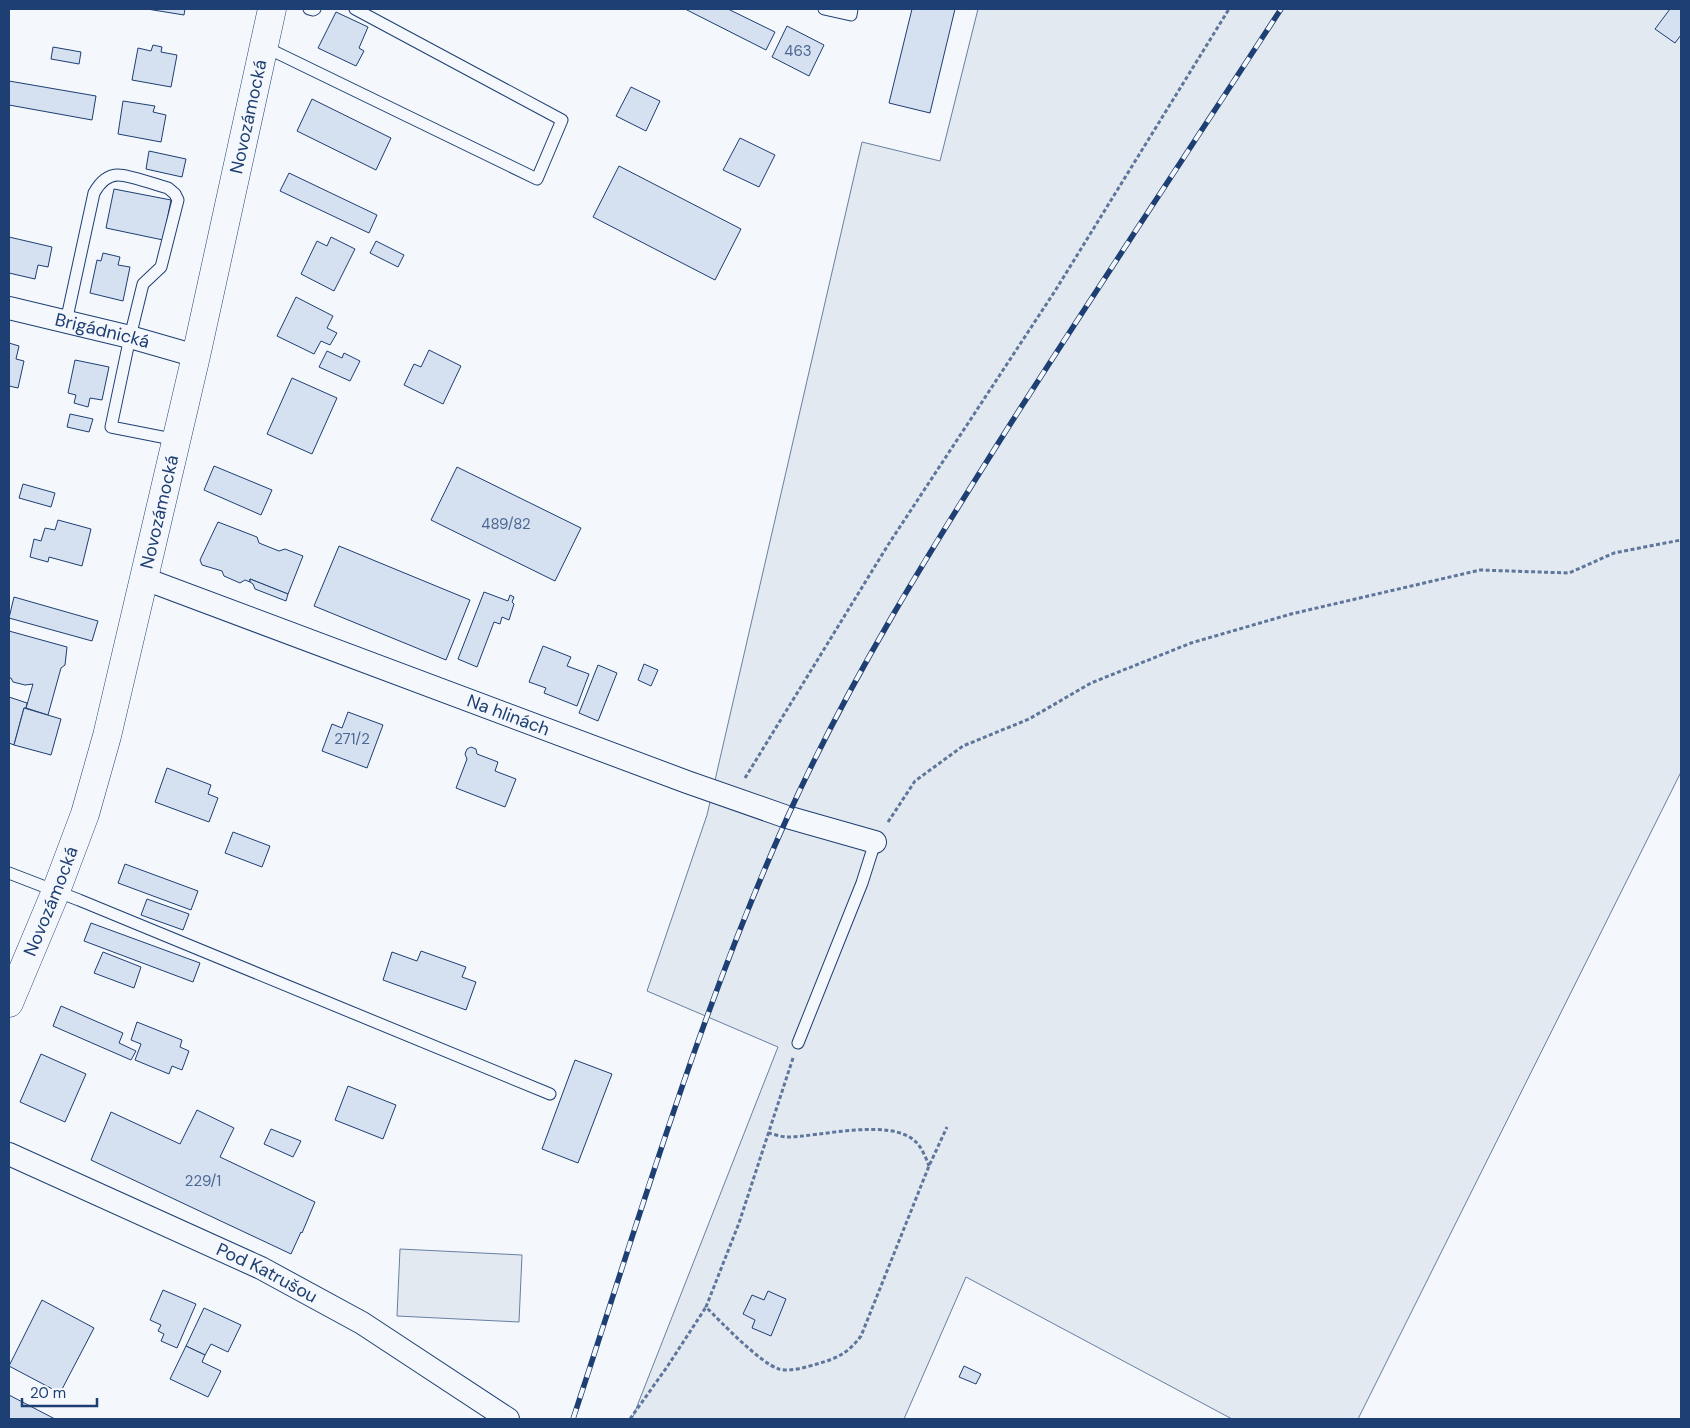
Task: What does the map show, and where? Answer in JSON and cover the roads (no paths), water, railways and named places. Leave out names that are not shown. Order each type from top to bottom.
[{"type":"main road","name":"Novozámocká","points":[[9,1003],[15,974],[56,891],[85,814],[108,736],[196,356],[272,9]]},
{"type":"street","name":"Brigádnická","points":[[9,308],[130,337],[196,356]]},
{"type":"street","name":"Na hlinách","points":[[145,579],[733,798],[787,817],[875,842]]},
{"type":"street","name":"Pod Katrušou","points":[[9,1154],[261,1268],[362,1323],[508,1419]]},
{"type":"lane","points":[[309,9],[315,9]]},
{"type":"lane","points":[[265,47],[537,179],[562,120],[355,9]]},
{"type":"lane","points":[[824,9],[851,15],[852,9]]},
{"type":"lane","points":[[66,322],[94,193],[99,184],[107,178],[118,175],[168,188],[175,194],[178,200],[161,267],[143,284],[111,427],[177,440]]},
{"type":"lane","points":[[798,1044],[862,883],[875,842]]},
{"type":"lane","points":[[9,873],[550,1094]]},
{"type":"railway","points":[[573,1419],[698,1040],[756,891],[811,767],[864,666],[951,519],[1044,371],[1281,9]]}]
